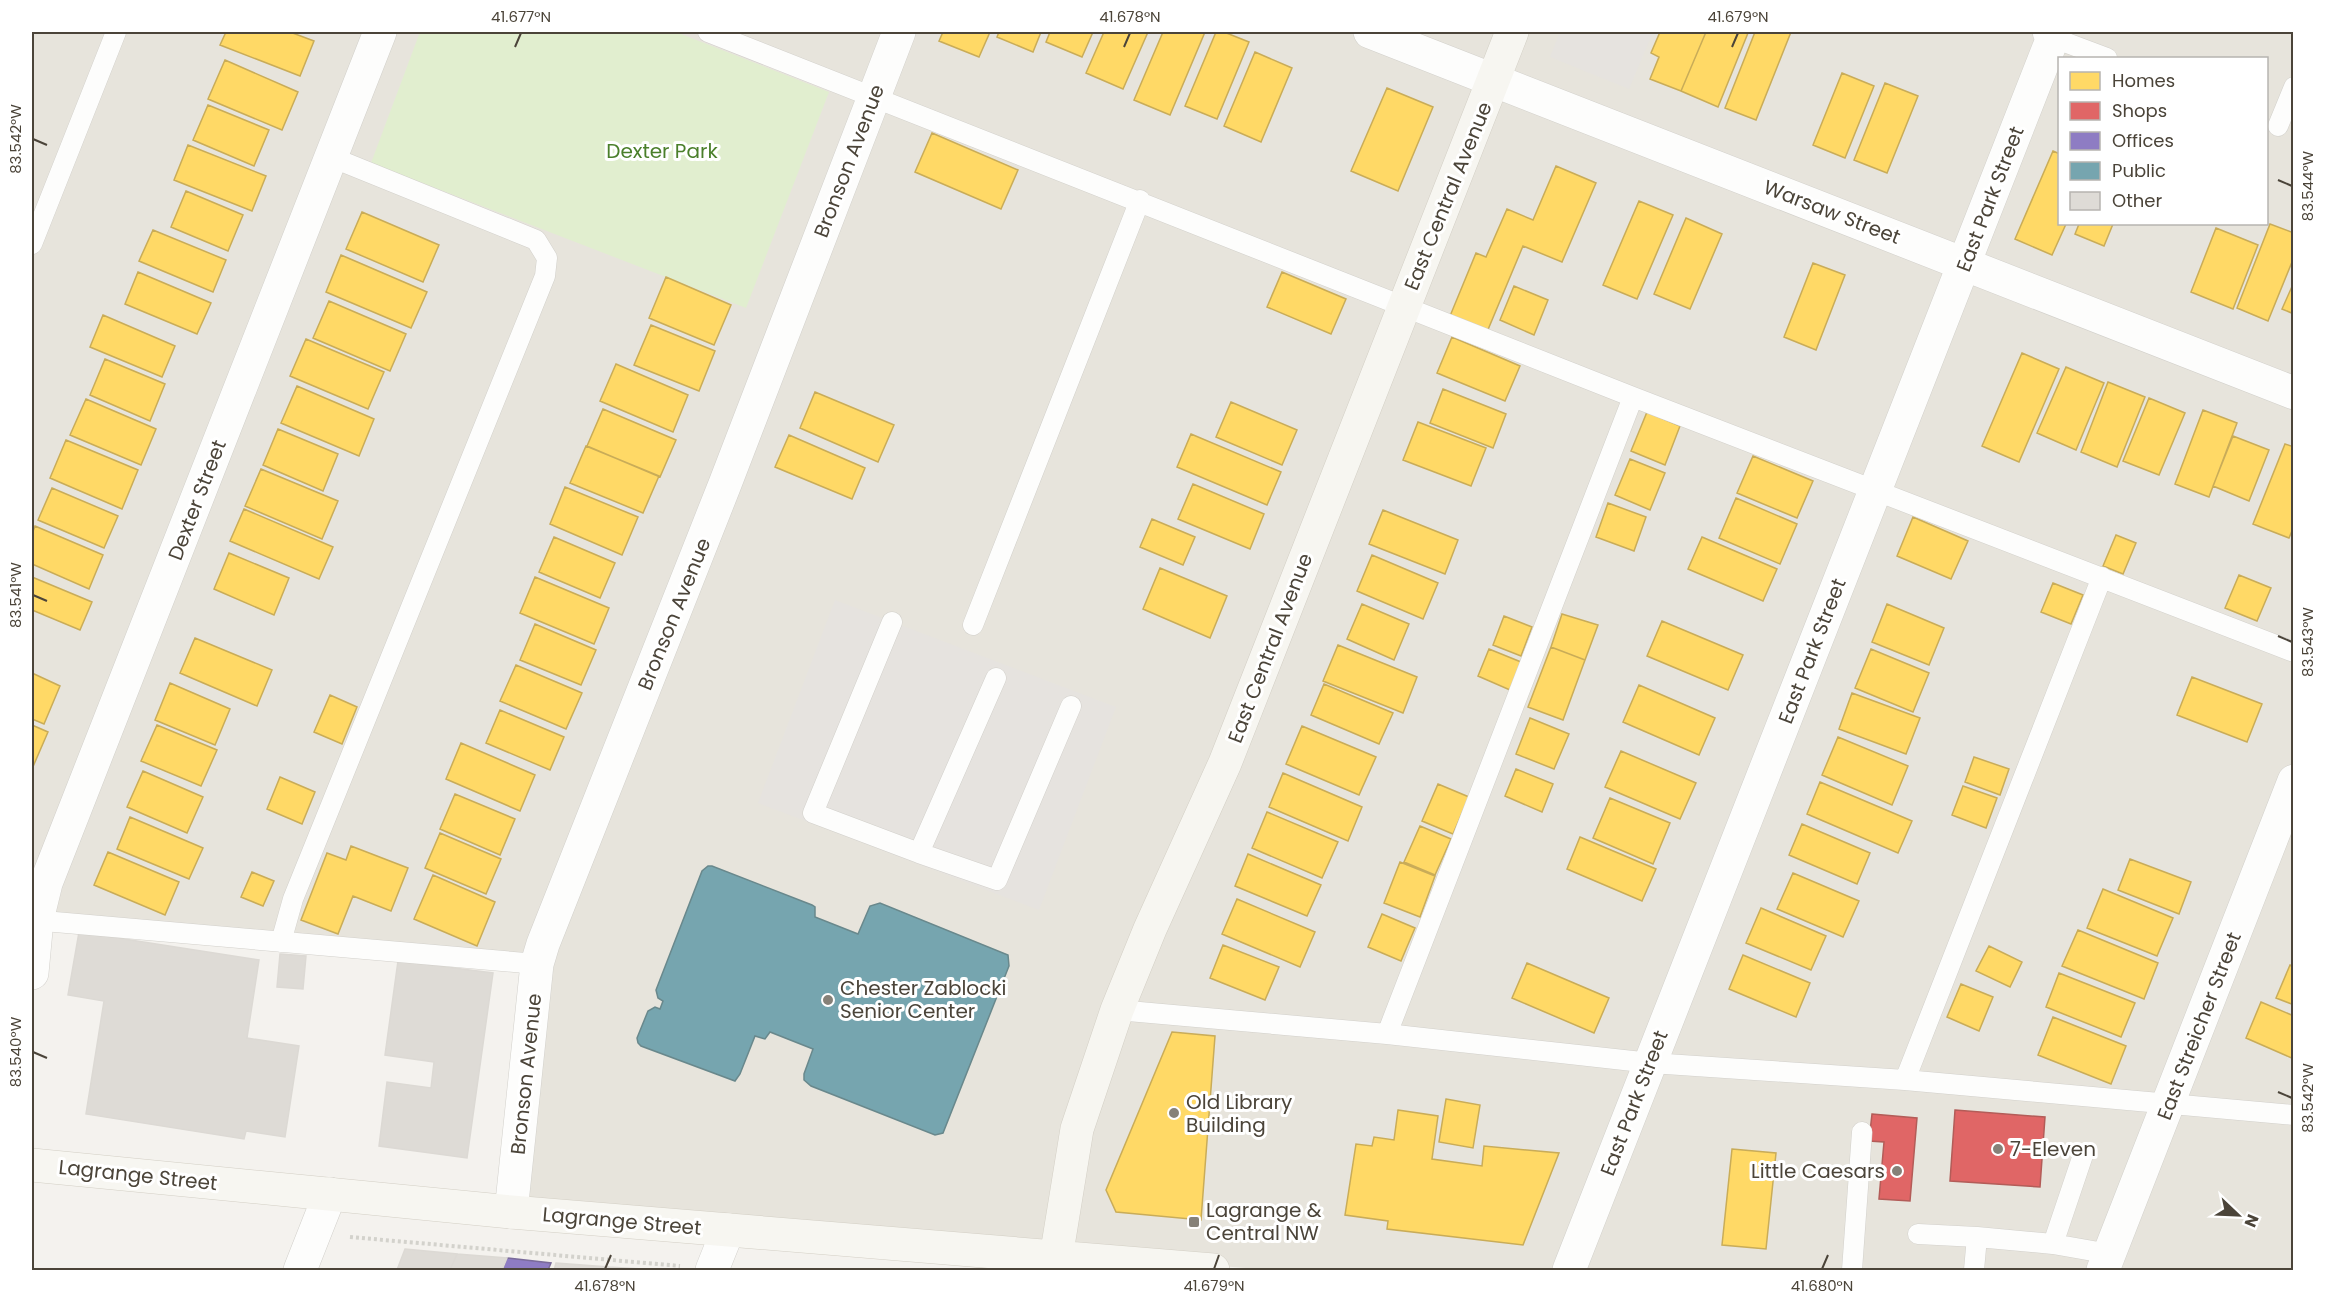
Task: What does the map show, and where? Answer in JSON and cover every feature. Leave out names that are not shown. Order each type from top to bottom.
[{"type":"street","name":"Dexter Street","points":[[32,973],[34,920],[46,883],[380,32]]},
{"type":"street","name":"Bronson Avenue","points":[[511,1212],[537,964],[899,32]]},
{"type":"street","name":"Warsaw Street","points":[[1370,32],[2294,393]]},
{"type":"street","name":"East Central Avenue","points":[[1055,1264],[1077,1129],[1117,1010],[1150,929],[1225,763],[1512,32]]},
{"type":"street","name":"East Park Street","points":[[1569,1270],[1964,264],[2049,34]]},
{"type":"street","name":"East Streicher Street","points":[[2106,1262],[2294,781]]},
{"type":"street","name":"Lagrange Street","points":[[32,1165],[511,1212],[728,1230],[1055,1264],[1213,1270]]},
{"type":"street","points":[[300,1270],[330,1194]]},
{"type":"street","points":[[713,1269],[728,1230]]},
{"type":"lane","points":[[32,244],[116,32]]},
{"type":"lane","points":[[708,32],[1140,200],[1633,397],[2294,652]]},
{"type":"lane","points":[[2049,34],[2105,57]]},
{"type":"lane","points":[[2279,126],[2294,87]]},
{"type":"lane","points":[[281,942],[293,899],[545,276],[547,258],[536,240],[331,158]]},
{"type":"lane","points":[[973,625],[1140,200]]},
{"type":"lane","points":[[1387,1034],[1633,397]]},
{"type":"lane","points":[[1905,1080],[2102,577]]},
{"type":"lane","points":[[892,622],[813,813],[997,880],[1071,706]]},
{"type":"lane","points":[[919,853],[996,678]]},
{"type":"lane","points":[[34,920],[537,964]]},
{"type":"lane","points":[[1117,1010],[1387,1034],[1651,1063],[1905,1080],[2294,1115]]},
{"type":"lane","points":[[1852,1270],[1862,1132]]},
{"type":"lane","points":[[2053,1244],[2083,1155]]},
{"type":"lane","points":[[1918,1234],[2053,1244],[2106,1262]]},
{"type":"lane","points":[[1974,1270],[1977,1237]]},
{"type":"path","points":[[346,1237],[713,1269]]},
{"type":"shaded area","points":[[32,32],[2293,32],[2293,1270],[1273,1270],[511,1212],[537,964],[32,920]]},
{"type":"shaded area","points":[[1560,32],[1653,32],[1629,89],[1550,57]]},
{"type":"shaded area","points":[[835,600],[1116,707],[1039,910],[758,803]]},
{"type":"green space","name":"Dexter Park","points":[[420,32],[676,32],[829,92],[746,308],[371,163]]},
{"type":"building: Homes","points":[[226,32],[290,32],[314,41],[300,76],[220,45]]},
{"type":"building: Homes","points":[[943,32],[990,32],[979,57],[939,41]]},
{"type":"building: Homes","points":[[999,32],[1041,32],[1033,52],[997,37]]},
{"type":"building: Homes","points":[[1050,32],[1093,32],[1082,57],[1046,42]]},
{"type":"building: Homes","points":[[1104,32],[1148,32],[1123,89],[1086,73]]},
{"type":"building: Homes","points":[[1163,32],[1205,32],[1170,115],[1134,100]]},
{"type":"building: Homes","points":[[1216,32],[1224,32],[1249,42],[1217,119],[1185,106]]},
{"type":"building: Homes","points":[[1660,32],[1706,32],[1681,91],[1650,79],[1659,57],[1651,53]]},
{"type":"building: Homes","points":[[1706,32],[1748,33],[1718,107],[1681,91]]},
{"type":"building: Homes","points":[[1755,32],[1791,32],[1756,120],[1725,108]]},
{"type":"building: Homes","points":[[1255,52],[1292,68],[1261,142],[1224,126]]},
{"type":"building: Homes","points":[[225,60],[298,92],[282,130],[208,99]]},
{"type":"building: Homes","points":[[1842,73],[1874,86],[1845,158],[1813,145]]},
{"type":"building: Homes","points":[[1885,83],[1918,96],[1887,173],[1854,160]]},
{"type":"building: Homes","points":[[1387,88],[1433,107],[1398,191],[1351,171]]},
{"type":"building: Homes","points":[[208,105],[269,130],[254,166],[193,140]]},
{"type":"building: Homes","points":[[932,133],[1018,170],[1001,209],[915,172]]},
{"type":"building: Homes","points":[[188,145],[266,176],[252,211],[174,180]]},
{"type":"building: Homes","points":[[2053,151],[2058,153],[2058,225],[2066,225],[2052,255],[2015,239]]},
{"type":"building: Homes","points":[[1556,166],[1596,183],[1562,262],[1523,246],[1487,332],[1450,316],[1476,253],[1486,257],[1507,209],[1533,220]]},
{"type":"building: Homes","points":[[186,191],[243,215],[228,251],[171,227]]},
{"type":"building: Homes","points":[[1639,201],[1673,215],[1637,299],[1603,285]]},
{"type":"building: Homes","points":[[362,212],[439,245],[423,282],[346,249]]},
{"type":"building: Homes","points":[[1686,218],[1722,234],[1690,309],[1654,294]]},
{"type":"building: Homes","points":[[2270,224],[2294,233],[2294,257],[2268,321],[2237,308]]},
{"type":"building: Homes","points":[[2079,225],[2113,225],[2104,246],[2075,234]]},
{"type":"building: Homes","points":[[2216,228],[2258,245],[2233,309],[2191,292]]},
{"type":"building: Homes","points":[[153,230],[226,260],[213,292],[139,261]]},
{"type":"building: Homes","points":[[341,255],[427,292],[411,328],[326,292]]},
{"type":"building: Homes","points":[[1813,263],[1845,275],[1816,350],[1784,337]]},
{"type":"building: Homes","points":[[138,272],[211,303],[197,334],[125,304]]},
{"type":"building: Homes","points":[[1282,272],[1346,299],[1331,334],[1267,307]]},
{"type":"building: Homes","points":[[666,277],[731,305],[714,345],[649,318]]},
{"type":"building: Homes","points":[[2294,282],[2294,314],[2282,309]]},
{"type":"building: Homes","points":[[1514,286],[1548,300],[1534,335],[1500,320]]},
{"type":"building: Homes","points":[[329,301],[406,334],[390,371],[313,338]]},
{"type":"building: Homes","points":[[103,315],[175,346],[162,377],[90,347]]},
{"type":"building: Homes","points":[[651,325],[715,351],[699,391],[634,365]]},
{"type":"building: Homes","points":[[1452,337],[1520,366],[1505,401],[1437,373]]},
{"type":"building: Homes","points":[[306,339],[384,372],[368,409],[290,376]]},
{"type":"building: Homes","points":[[2022,353],[2059,369],[2019,462],[1982,446]]},
{"type":"building: Homes","points":[[105,359],[165,384],[150,421],[90,395]]},
{"type":"building: Homes","points":[[616,364],[688,395],[673,432],[600,401]]},
{"type":"building: Homes","points":[[2066,367],[2104,383],[2076,450],[2037,433]]},
{"type":"building: Homes","points":[[2108,382],[2145,397],[2117,467],[2081,452]]},
{"type":"building: Homes","points":[[297,386],[374,419],[359,456],[281,423]]},
{"type":"building: Homes","points":[[1443,389],[1506,414],[1493,448],[1430,423]]},
{"type":"building: Homes","points":[[815,392],[894,425],[878,462],[800,428]]},
{"type":"building: Homes","points":[[2149,398],[2185,413],[2159,475],[2123,461]]},
{"type":"building: Homes","points":[[86,399],[156,429],[141,465],[70,435]]},
{"type":"building: Homes","points":[[1231,402],[1297,430],[1282,465],[1216,437]]},
{"type":"building: Homes","points":[[603,409],[676,440],[660,477],[587,446]]},
{"type":"building: Homes","points":[[2203,410],[2237,423],[2209,497],[2175,484]]},
{"type":"building: Homes","points":[[1647,412],[1680,426],[1665,465],[1631,451]]},
{"type":"building: Homes","points":[[1418,422],[1486,448],[1471,486],[1403,460]]},
{"type":"building: Homes","points":[[278,429],[338,454],[323,491],[263,465]]},
{"type":"building: Homes","points":[[1191,434],[1281,472],[1267,505],[1177,467]]},
{"type":"building: Homes","points":[[789,435],[865,468],[852,499],[775,467]]},
{"type":"building: Homes","points":[[2233,436],[2269,450],[2249,501],[2213,486]]},
{"type":"building: Homes","points":[[66,440],[138,470],[122,509],[50,478]]},
{"type":"building: Homes","points":[[2285,444],[2294,447],[2294,526],[2289,538],[2253,524]]},
{"type":"building: Homes","points":[[586,446],[659,476],[643,513],[570,483]]},
{"type":"building: Homes","points":[[1753,456],[1813,481],[1797,518],[1737,493]]},
{"type":"building: Homes","points":[[1630,459],[1665,473],[1650,510],[1615,495]]},
{"type":"building: Homes","points":[[261,469],[338,501],[322,539],[245,506]]},
{"type":"building: Homes","points":[[1193,484],[1264,514],[1250,549],[1178,519]]},
{"type":"building: Homes","points":[[565,487],[638,517],[622,555],[550,524]]},
{"type":"building: Homes","points":[[52,488],[118,516],[104,548],[38,520]]},
{"type":"building: Homes","points":[[1736,498],[1797,524],[1780,564],[1719,538]]},
{"type":"building: Homes","points":[[1608,503],[1646,517],[1634,551],[1596,537]]},
{"type":"building: Homes","points":[[244,509],[333,547],[319,579],[230,541]]},
{"type":"building: Homes","points":[[1383,510],[1458,540],[1445,574],[1369,544]]},
{"type":"building: Homes","points":[[1913,517],[1968,541],[1951,579],[1897,556]]},
{"type":"building: Homes","points":[[1152,519],[1195,537],[1183,565],[1140,547]]},
{"type":"building: Homes","points":[[35,526],[103,555],[89,589],[32,564],[32,534]]},
{"type":"building: Homes","points":[[2116,535],[2136,543],[2123,574],[2103,566]]},
{"type":"building: Homes","points":[[554,537],[615,563],[600,598],[539,572]]},
{"type":"building: Homes","points":[[1702,537],[1777,569],[1763,601],[1688,569]]},
{"type":"building: Homes","points":[[229,553],[289,578],[274,615],[214,589]]},
{"type":"building: Homes","points":[[1372,555],[1438,583],[1423,619],[1357,591]]},
{"type":"building: Homes","points":[[1160,568],[1227,596],[1210,638],[1143,609]]},
{"type":"building: Homes","points":[[2239,575],[2271,588],[2257,621],[2225,608]]},
{"type":"building: Homes","points":[[32,577],[92,602],[80,630],[32,610]]},
{"type":"building: Homes","points":[[535,577],[609,608],[594,644],[520,613]]},
{"type":"building: Homes","points":[[2053,583],[2083,595],[2071,624],[2041,612]]},
{"type":"building: Homes","points":[[1362,604],[1409,624],[1394,660],[1347,639]]},
{"type":"building: Homes","points":[[1887,604],[1944,628],[1929,665],[1872,642]]},
{"type":"building: Homes","points":[[1562,614],[1598,625],[1585,660],[1551,647]]},
{"type":"building: Homes","points":[[1504,616],[1532,627],[1521,656],[1493,645]]},
{"type":"building: Homes","points":[[1662,621],[1743,655],[1728,690],[1647,656]]},
{"type":"building: Homes","points":[[535,624],[596,650],[581,685],[520,660]]},
{"type":"building: Homes","points":[[195,638],[272,670],[257,706],[180,673]]},
{"type":"building: Homes","points":[[1338,645],[1417,677],[1403,713],[1323,681]]},
{"type":"building: Homes","points":[[1551,647],[1585,660],[1563,720],[1528,707]]},
{"type":"building: Homes","points":[[1489,649],[1521,662],[1510,690],[1478,676]]},
{"type":"building: Homes","points":[[1871,649],[1929,673],[1913,712],[1855,688]]},
{"type":"building: Homes","points":[[516,665],[582,693],[566,729],[500,701]]},
{"type":"building: Homes","points":[[32,673],[60,686],[44,724],[32,719]]},
{"type":"building: Homes","points":[[2192,677],[2262,704],[2247,742],[2177,715]]},
{"type":"building: Homes","points":[[170,683],[230,709],[215,745],[155,720]]},
{"type":"building: Homes","points":[[1324,684],[1393,713],[1379,744],[1311,715]]},
{"type":"building: Homes","points":[[1639,685],[1715,718],[1699,755],[1623,722]]},
{"type":"building: Homes","points":[[1852,693],[1920,718],[1906,754],[1839,729]]},
{"type":"building: Homes","points":[[330,695],[357,707],[342,744],[314,732]]},
{"type":"building: Homes","points":[[500,710],[564,737],[550,770],[486,743]]},
{"type":"building: Homes","points":[[1530,718],[1569,734],[1554,769],[1516,754]]},
{"type":"building: Homes","points":[[32,725],[48,732],[32,769]]},
{"type":"building: Homes","points":[[157,725],[217,750],[201,786],[141,761]]},
{"type":"building: Homes","points":[[1302,726],[1376,757],[1359,795],[1286,764]]},
{"type":"building: Homes","points":[[1838,737],[1908,766],[1892,805],[1822,775]]},
{"type":"building: Homes","points":[[461,743],[535,775],[520,811],[446,779]]},
{"type":"building: Homes","points":[[1621,751],[1696,783],[1680,819],[1605,787]]},
{"type":"building: Homes","points":[[1974,757],[2009,769],[2000,795],[1965,782]]},
{"type":"building: Homes","points":[[1516,769],[1553,784],[1542,812],[1505,796]]},
{"type":"building: Homes","points":[[143,771],[203,797],[187,833],[127,807]]},
{"type":"building: Homes","points":[[1283,773],[1362,807],[1348,841],[1269,807]]},
{"type":"building: Homes","points":[[280,777],[315,792],[302,824],[267,809]]},
{"type":"building: Homes","points":[[1820,782],[1912,821],[1898,853],[1807,814]]},
{"type":"building: Homes","points":[[1438,784],[1469,797],[1453,834],[1422,821]]},
{"type":"building: Homes","points":[[1963,786],[1997,798],[1986,828],[1952,815]]},
{"type":"building: Homes","points":[[455,794],[515,819],[500,855],[440,829]]},
{"type":"building: Homes","points":[[1610,798],[1670,823],[1653,864],[1593,838]]},
{"type":"building: Homes","points":[[1267,812],[1338,842],[1322,878],[1252,848]]},
{"type":"building: Homes","points":[[130,817],[203,848],[189,879],[117,849]]},
{"type":"building: Homes","points":[[1802,824],[1870,853],[1857,884],[1789,855]]},
{"type":"building: Homes","points":[[1420,826],[1451,839],[1435,875],[1404,862]]},
{"type":"building: Homes","points":[[440,833],[501,859],[486,894],[425,868]]},
{"type":"building: Homes","points":[[1580,837],[1656,869],[1642,901],[1567,869]]},
{"type":"building: Homes","points":[[351,846],[408,868],[391,911],[353,896],[338,934],[301,920],[327,853],[346,860]]},
{"type":"building: Homes","points":[[108,852],[179,882],[165,915],[94,885]]},
{"type":"building: Homes","points":[[1248,854],[1321,885],[1307,916],[1235,886]]},
{"type":"building: Homes","points":[[2130,859],[2191,882],[2179,914],[2118,890]]},
{"type":"building: Homes","points":[[1400,862],[1435,876],[1420,917],[1384,903]]},
{"type":"building: Homes","points":[[252,872],[274,881],[263,906],[241,897]]},
{"type":"building: Homes","points":[[1793,873],[1859,901],[1843,937],[1777,909]]},
{"type":"building: Homes","points":[[433,875],[495,902],[477,946],[414,919]]},
{"type":"building: Homes","points":[[2103,889],[2173,918],[2157,956],[2087,928]]},
{"type":"building: Homes","points":[[1237,899],[1315,932],[1300,967],[1222,934]]},
{"type":"building: Homes","points":[[1761,908],[1826,936],[1811,970],[1746,943]]},
{"type":"building: Homes","points":[[1382,914],[1415,928],[1401,961],[1368,947]]},
{"type":"building: Homes","points":[[2078,930],[2158,963],[2144,999],[2062,966]]},
{"type":"building: Homes","points":[[1223,945],[1279,967],[1265,1000],[1210,978]]},
{"type":"building: Homes","points":[[1989,946],[2022,962],[2010,987],[1976,971]]},
{"type":"building: Homes","points":[[1743,955],[1810,983],[1796,1017],[1729,989]]},
{"type":"building: Homes","points":[[1527,963],[1609,998],[1594,1033],[1512,998]]},
{"type":"building: Homes","points":[[2290,965],[2294,967],[2294,1005],[2276,998]]},
{"type":"building: Homes","points":[[2059,973],[2135,1003],[2121,1037],[2046,1007]]},
{"type":"building: Homes","points":[[1961,984],[1993,997],[1979,1031],[1947,1017]]},
{"type":"building: Homes","points":[[2261,1002],[2294,1016],[2294,1059],[2246,1038]]},
{"type":"building: Homes","points":[[2053,1017],[2126,1046],[2111,1084],[2038,1055]]},
{"type":"building: Homes","name":"Old Library Building","points":[[1172,1032],[1215,1036],[1201,1220],[1116,1212],[1106,1190]]},
{"type":"building: Homes","points":[[1446,1099],[1480,1105],[1473,1148],[1439,1142]]},
{"type":"building: Homes","points":[[1398,1110],[1438,1116],[1432,1159],[1482,1166],[1484,1146],[1559,1153],[1523,1245],[1387,1229],[1388,1221],[1345,1215],[1356,1144],[1372,1146],[1374,1137],[1394,1140]]},
{"type":"building: Homes","points":[[1732,1149],[1776,1153],[1766,1249],[1722,1245]]},
{"type":"building: Shops","name":"7-Eleven","points":[[1955,1110],[2045,1117],[2040,1187],[1950,1181]]},
{"type":"building: Shops","name":"Little Caesars","points":[[1872,1114],[1917,1118],[1910,1201],[1879,1199],[1884,1142],[1869,1141]]},
{"type":"building: Offices","points":[[507,1258],[551,1263],[548,1270],[502,1270]]},
{"type":"building: Public","name":"Chester Zablocki Senior Center","points":[[708,866],[812,905],[815,907],[815,917],[858,934],[870,906],[880,903],[1008,955],[1009,966],[943,1133],[935,1135],[811,1086],[804,1080],[804,1074],[813,1049],[770,1032],[765,1039],[755,1036],[735,1081],[638,1043],[637,1038],[648,1011],[655,1007],[660,1009],[663,1001],[658,998],[656,990],[702,871]]},
{"type":"building: Other","points":[[79,932],[259,960],[247,1038],[299,1046],[285,1137],[246,1131],[244,1139],[86,1114],[104,1001],[68,995]]},
{"type":"building: Other","points":[[280,954],[306,956],[303,989],[277,987]]},
{"type":"building: Other","points":[[398,961],[493,973],[467,1158],[379,1146],[387,1082],[431,1088],[434,1062],[385,1055]]},
{"type":"building: Other","points":[[405,1249],[457,1254],[450,1270],[397,1270]]},
{"type":"building: Other","points":[[457,1254],[507,1258],[502,1270],[450,1270]]},
{"type":"building: Other","points":[[556,1263],[608,1267],[606,1270],[554,1270]]},
{"type":"building: Other","points":[[608,1267],[660,1270],[606,1270]]},
{"type":"place","name":"Chester Zablocki Senior Center","points":[[828,1000]]},
{"type":"place","name":"Old Library Building","points":[[1174,1113]]},
{"type":"place","name":"7-Eleven","points":[[1998,1149]]},
{"type":"place","name":"Little Caesars","points":[[1897,1171]]},
{"type":"place","name":"Lagrange & Central NW","points":[[1194,1222]]}]
